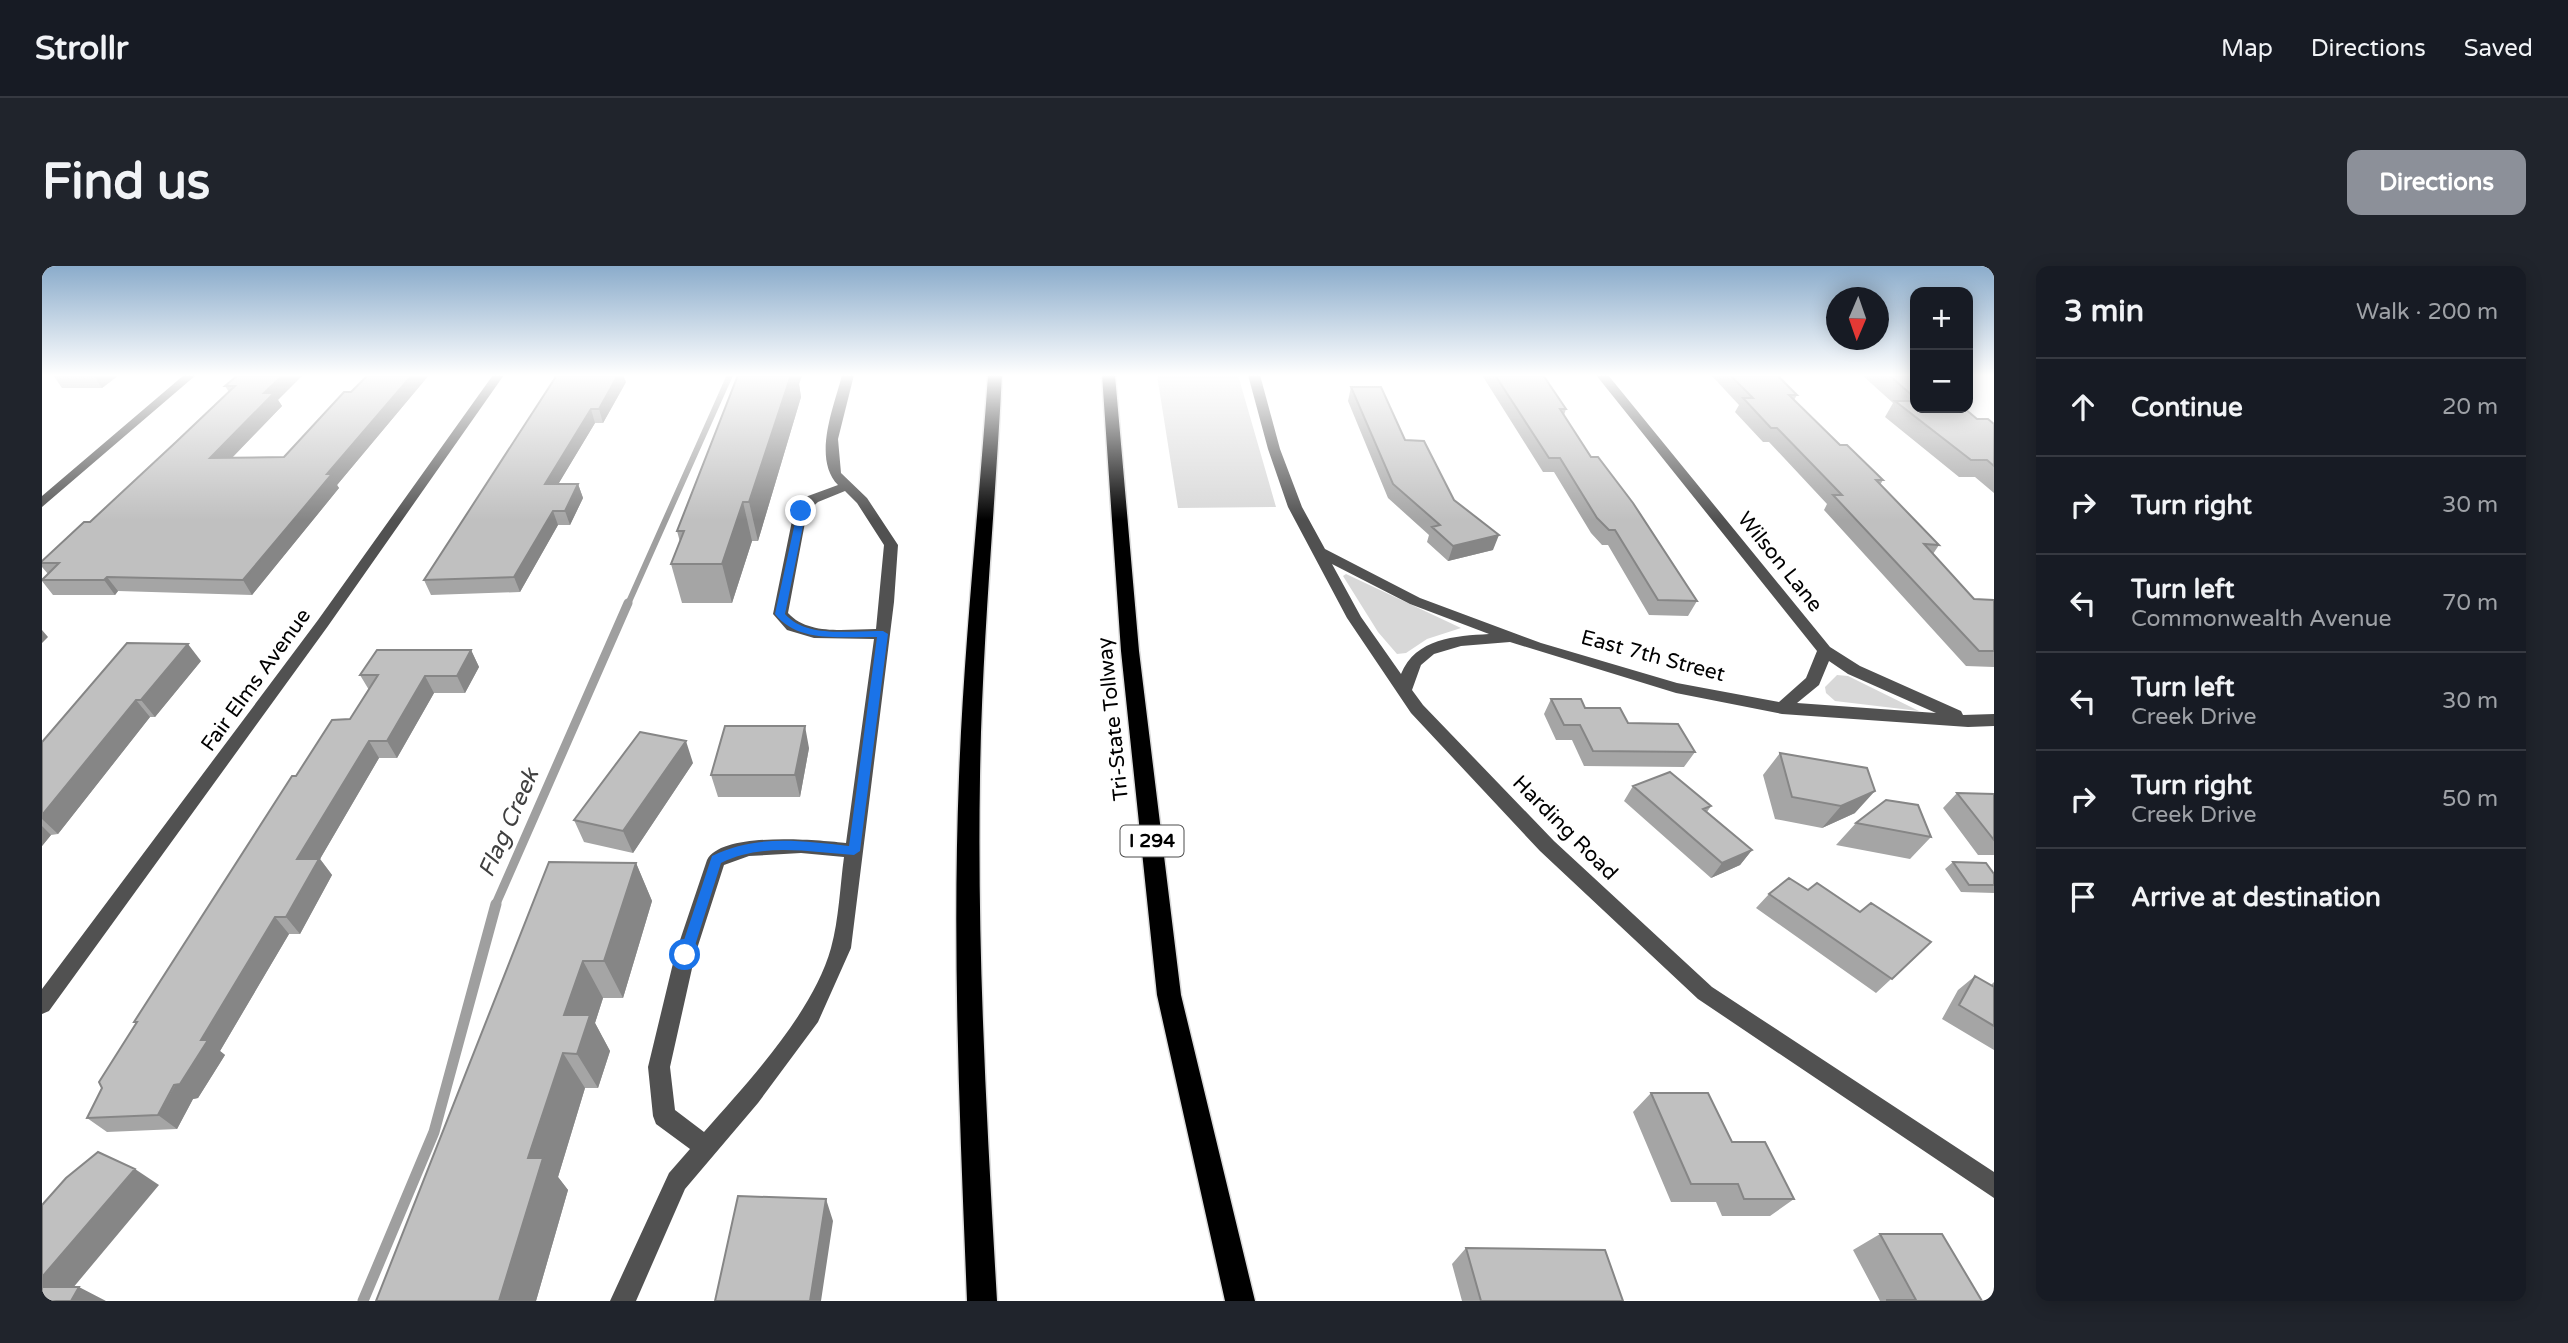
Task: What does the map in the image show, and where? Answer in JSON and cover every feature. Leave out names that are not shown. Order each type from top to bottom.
[{"type":"highway","points":[[982,1301],[975,1164],[970,918],[972,703],[992,423]]},
{"type":"highway","name":"Tri-State Tollway","points":[[1112,423],[1130,651],[1170,995],[1240,1301]]},
{"type":"street","points":[[42,503],[134,423]]},
{"type":"street","name":"Fair Elms Avenue","points":[[42,1006],[323,623],[464,423]]},
{"type":"street","points":[[623,1301],[677,1181],[750,1096],[811,1015],[841,948],[883,634],[891,545],[862,500],[835,474],[832,439],[836,423]]},
{"type":"street","name":"Harding Road","points":[[1267,423],[1295,507],[1322,553],[1354,618],[1417,709],[1547,846],[1705,993],[1994,1186]]},
{"type":"street","name":"Wilson Lane","points":[[1641,423],[1825,651],[1854,670],[1968,721]]},
{"type":"street","points":[[847,486],[813,499],[801,511],[780,614],[792,627],[814,633],[883,634]]},
{"type":"street","name":"East 7th Street","points":[[1322,553],[1415,601],[1513,638],[1676,688],[1782,708],[1968,721],[1994,720]]},
{"type":"street","points":[[1404,691],[1411,668],[1420,655],[1437,646],[1513,638]]},
{"type":"street","points":[[1782,708],[1813,681],[1825,651]]},
{"type":"street","points":[[706,1147],[664,1116],[659,1067],[685,955],[716,860],[739,848],[783,845],[854,851]]},
{"type":"shaded area","points":[[1165,423],[1252,423],[1276,507],[1178,508]]},
{"type":"shaded area","points":[[1346,574],[1461,628],[1427,639],[1406,653],[1397,654],[1378,632],[1343,576]]},
{"type":"shaded area","points":[[1837,675],[1848,676],[1919,711],[1835,701],[1826,693],[1825,687]]},
{"type":"building","points":[[196,423],[244,423],[210,458],[284,457],[315,423],[371,423],[327,474],[332,474],[243,580],[107,577],[104,580],[42,580],[59,563],[42,561],[84,522],[90,522]]},
{"type":"building","points":[[526,423],[582,423],[545,484],[578,484],[565,511],[553,511],[514,577],[424,580]]},
{"type":"building","points":[[719,423],[775,423],[749,502],[743,502],[722,564],[671,564],[684,531],[677,531]]},
{"type":"building","points":[[1367,423],[1397,423],[1405,440],[1424,441],[1454,500],[1499,535],[1453,546],[1432,527],[1440,525],[1393,484]]},
{"type":"building","points":[[1526,423],[1569,423],[1591,457],[1598,457],[1633,503],[1697,601],[1658,600],[1615,530],[1609,530],[1597,518],[1560,458],[1549,458]]},
{"type":"building","points":[[1767,423],[1818,423],[1840,445],[1847,445],[1883,480],[1876,480],[1939,545],[1924,544],[1974,599],[1994,600],[1994,651],[1979,651],[1833,495],[1842,495],[1777,428],[1771,428]]},
{"type":"building","points":[[1924,423],[1993,423],[1994,466],[1987,460],[1971,460]]},
{"type":"building","points":[[127,643],[188,644],[141,700],[136,700],[42,815],[42,742]]},
{"type":"building","points":[[377,650],[471,650],[457,676],[425,676],[387,741],[369,741],[297,859],[319,859],[286,917],[275,917],[201,1040],[208,1040],[180,1084],[174,1085],[158,1115],[87,1118],[102,1088],[99,1082],[137,1022],[134,1022],[292,776],[296,776],[332,720],[350,719],[378,675],[360,675]]},
{"type":"building","points":[[1551,699],[1581,699],[1585,708],[1620,708],[1628,723],[1678,724],[1695,752],[1593,751],[1580,725],[1564,725]]},
{"type":"building","points":[[725,726],[805,726],[795,775],[711,775]]},
{"type":"building","points":[[640,732],[686,741],[623,831],[574,820]]},
{"type":"building","points":[[1780,753],[1867,768],[1875,791],[1841,806],[1792,797]]},
{"type":"building","points":[[1670,772],[1711,806],[1703,809],[1752,850],[1722,863],[1633,786]]},
{"type":"building","points":[[1957,793],[1994,794],[1994,840]]},
{"type":"building","points":[[1886,800],[1918,805],[1931,837],[1856,823]]},
{"type":"building","points":[[549,862],[636,863],[604,961],[583,961],[564,1015],[590,1015],[577,1054],[563,1053],[528,1158],[543,1158],[499,1301],[376,1301]]},
{"type":"building","points":[[1953,862],[1986,863],[1994,874],[1994,885],[1969,885]]},
{"type":"building","points":[[1789,878],[1808,890],[1817,883],[1860,912],[1871,903],[1931,942],[1892,979],[1769,894]]},
{"type":"building","points":[[1975,976],[1994,987],[1994,1026],[1959,1005]]},
{"type":"building","points":[[1651,1093],[1708,1093],[1732,1142],[1765,1142],[1794,1199],[1744,1199],[1738,1184],[1691,1184]]},
{"type":"building","points":[[98,1152],[135,1169],[42,1277],[42,1205],[66,1178]]},
{"type":"building","points":[[738,1196],[826,1199],[810,1301],[715,1301]]},
{"type":"building","points":[[1880,1234],[1942,1234],[1982,1301],[1887,1301],[1916,1300]]},
{"type":"building","points":[[1466,1248],[1605,1250],[1623,1301],[1481,1301]]},
{"type":"building","points":[[42,1287],[79,1287],[71,1301],[42,1301]]},
{"type":"waterway","name":"Flag Creek","points":[[628,604],[708,423]]},
{"type":"waterway","name":"Flag Creek","points":[[495,906],[628,603]]},
{"type":"waterway","name":"Flag Creek","points":[[363,1301],[434,1132],[496,904]]},
{"type":"route","points":[[685,955],[716,860],[739,848],[783,845],[854,851],[883,634],[814,633],[792,627],[780,614],[801,511]]}]
